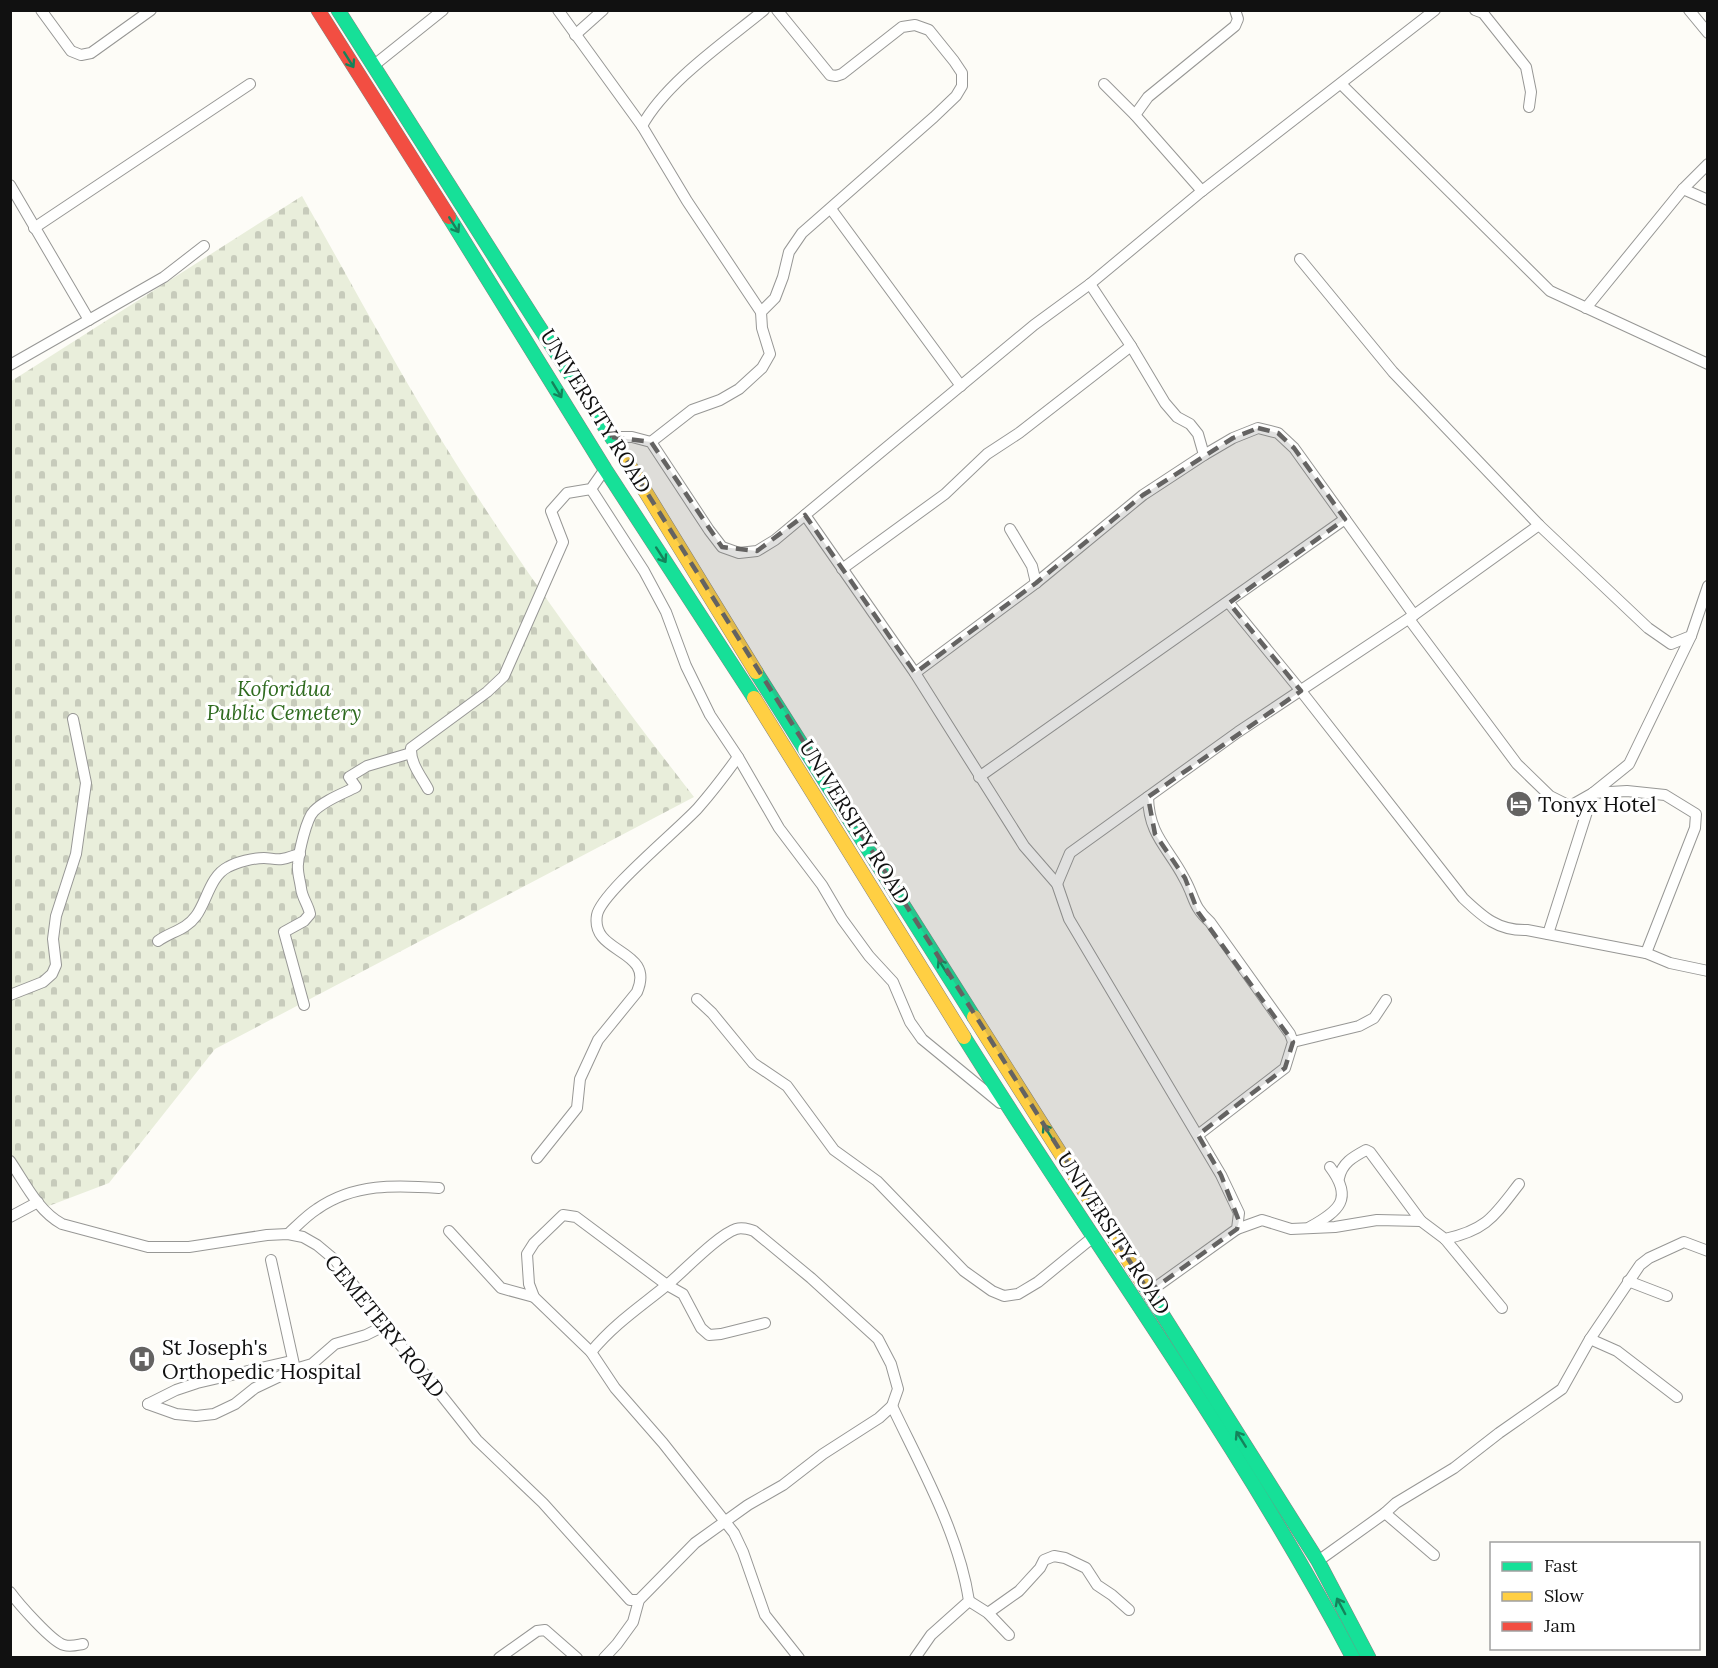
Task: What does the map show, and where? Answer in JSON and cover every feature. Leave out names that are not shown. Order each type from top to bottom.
[{"type":"highway","name":"UNIVERSITY ROAD","points":[[318,10],[520,329],[605,469],[722,647],[1010,1110],[1207,1412],[1317,1590],[1353,1658]]},
{"type":"highway","name":"UNIVERSITY ROAD","points":[[338,10],[536,322],[612,437],[744,651],[1318,1561],[1369,1658]]},
{"type":"street","points":[[41,10],[71,51],[81,55],[91,52],[151,10]]},
{"type":"street","points":[[373,66],[443,10]]},
{"type":"street","points":[[558,10],[642,126],[687,201],[761,312],[762,328],[770,354],[762,368],[739,389],[720,400],[692,410],[651,442]]},
{"type":"street","points":[[574,35],[603,10]]},
{"type":"street","points":[[642,126],[652,108],[698,64],[764,10]]},
{"type":"street","points":[[761,312],[775,298],[789,252],[802,233],[956,96],[962,86],[962,73],[929,30],[915,24],[902,27],[842,74],[830,75],[777,10]]},
{"type":"street","points":[[1135,115],[1148,97],[1235,26],[1238,19],[1236,10]]},
{"type":"street","points":[[612,437],[632,437],[651,442],[708,530],[722,547],[739,552],[757,551],[776,540],[1034,325],[1090,284],[1202,190],[1435,10]]},
{"type":"street","points":[[1476,10],[1483,13],[1526,67],[1531,92],[1530,107]]},
{"type":"street","points":[[1689,10],[1707,33]]},
{"type":"street","points":[[34,228],[250,84]]},
{"type":"street","points":[[1104,84],[1202,190]]},
{"type":"street","points":[[1341,84],[1550,291],[1707,364]]},
{"type":"street","points":[[1586,308],[1683,189],[1707,164]]},
{"type":"street","points":[[10,185],[88,320]]},
{"type":"street","points":[[1683,189],[1707,201]]},
{"type":"street","points":[[831,209],[961,386]]},
{"type":"street","points":[[10,365],[164,277],[204,246]]},
{"type":"street","points":[[1299,259],[1393,372],[1539,525],[1648,628],[1671,644],[1691,636]]},
{"type":"street","points":[[1090,284],[1165,403],[1178,417],[1190,424],[1198,434],[1204,455]]},
{"type":"street","points":[[842,569],[945,494],[987,454],[1047,412],[1131,346]]},
{"type":"street","points":[[915,673],[1036,583],[1143,495],[1233,438],[1258,428],[1278,433],[1294,448],[1517,764],[1550,796],[1570,806],[1593,793],[1629,764],[1691,636],[1707,586]]},
{"type":"street","points":[[428,789],[415,767],[411,748],[487,692],[504,676],[563,542],[551,511],[567,493],[591,489],[605,469]]},
{"type":"street","points":[[591,489],[644,571],[666,612],[686,666],[710,715],[738,757],[779,828],[822,885],[842,920],[892,982],[910,1022],[922,1039],[984,1092],[1010,1110]]},
{"type":"street","points":[[805,515],[915,673],[1024,846],[1057,884],[1069,919],[1221,1175],[1239,1213],[1237,1229]]},
{"type":"street","points":[[979,777],[1345,519]]},
{"type":"street","points":[[1057,884],[1070,853],[1238,732],[1412,617],[1539,525]]},
{"type":"street","points":[[1010,529],[1032,566],[1036,583]]},
{"type":"street","points":[[1228,603],[1301,691],[1463,898],[1476,910],[1497,924],[1512,930],[1527,930],[1646,952],[1670,963],[1707,971]]},
{"type":"street","points":[[10,995],[42,982],[52,974],[56,965],[53,939],[56,916],[76,854],[86,783],[73,719]]},
{"type":"street","points":[[303,1005],[284,932],[304,921],[310,914],[303,898],[298,873],[306,828],[313,812],[324,803],[356,788],[349,777],[367,766],[411,753]]},
{"type":"street","points":[[537,1158],[577,1108],[580,1079],[598,1040],[632,999],[640,985],[639,970],[633,958],[608,944],[603,938],[597,917],[599,910],[605,900],[626,878],[697,809],[738,757]]},
{"type":"street","points":[[1593,793],[1628,791],[1665,795],[1696,814],[1695,828],[1646,952]]},
{"type":"street","points":[[1548,934],[1593,793]]},
{"type":"street","points":[[1148,797],[1149,818],[1155,834],[1185,878],[1198,912],[1210,922],[1290,1034],[1293,1042],[1285,1068],[1198,1135]]},
{"type":"street","points":[[158,941],[164,936],[180,931],[196,917],[213,883],[229,866],[265,858],[286,858],[300,854]]},
{"type":"street","points":[[697,999],[718,1020],[753,1063],[787,1086],[834,1150],[877,1181],[964,1271],[992,1291],[1004,1296],[1018,1294],[1038,1282],[1092,1238]]},
{"type":"street","points":[[1293,1042],[1359,1026],[1374,1018],[1386,1000]]},
{"type":"street","points":[[1335,1227],[1342,1198],[1339,1178],[1341,1169],[1350,1158],[1366,1150],[1370,1152],[1421,1221],[1445,1239],[1502,1308]]},
{"type":"street","name":"CEMETERY ROAD","points":[[10,1161],[38,1202],[53,1219],[62,1224],[148,1247],[189,1247],[267,1235],[288,1234],[303,1237],[335,1260],[384,1326],[477,1440],[543,1503],[630,1600],[639,1599]]},
{"type":"street","points":[[1330,1167],[1339,1178]]},
{"type":"street","points":[[1445,1239],[1476,1231],[1486,1223],[1519,1184]]},
{"type":"street","points":[[288,1234],[317,1209],[340,1196],[364,1188],[399,1185],[439,1188]]},
{"type":"street","points":[[10,1217],[38,1202]]},
{"type":"street","points":[[1307,1228],[1338,1208]]},
{"type":"street","points":[[534,1297],[530,1284],[527,1254],[534,1242],[563,1215],[568,1214],[576,1216],[667,1285],[683,1294],[701,1328],[709,1335],[765,1323]]},
{"type":"street","points":[[1149,1292],[1237,1229],[1262,1221],[1291,1229],[1335,1227],[1377,1220],[1421,1221]]},
{"type":"street","points":[[591,1352],[608,1331],[667,1285],[710,1247],[734,1229],[743,1228],[754,1231],[820,1286],[878,1339],[891,1364],[898,1389],[892,1406],[879,1418],[695,1543],[639,1599],[633,1622],[604,1658]]},
{"type":"street","points":[[448,1231],[501,1288],[534,1297],[591,1352],[615,1388],[663,1443],[734,1533],[765,1615],[799,1658]]},
{"type":"street","points":[[1318,1561],[1562,1389],[1590,1338],[1640,1265],[1649,1258],[1684,1242],[1707,1251]]},
{"type":"street","points":[[271,1260],[295,1370]]},
{"type":"street","points":[[1628,1281],[1667,1296]]},
{"type":"street","points":[[295,1370],[287,1362],[197,1383],[176,1390],[148,1404],[176,1414],[196,1416],[214,1414],[235,1404],[255,1389],[312,1364],[334,1344],[366,1335],[384,1326]]},
{"type":"street","points":[[1590,1338],[1617,1351],[1677,1397]]},
{"type":"street","points":[[892,1406],[952,1539],[965,1575],[969,1601],[988,1613],[1009,1635]]},
{"type":"street","points":[[1385,1513],[1434,1555]]},
{"type":"street","points":[[988,1613],[1019,1591],[1040,1568],[1044,1560],[1054,1556],[1065,1558],[1086,1568],[1096,1585],[1113,1595],[1129,1610]]},
{"type":"street","points":[[10,1592],[32,1618],[62,1645],[83,1644]]},
{"type":"street","points":[[915,1658],[931,1635],[969,1601]]},
{"type":"street","points":[[499,1658],[537,1631],[545,1630],[577,1658]]},
{"type":"highlighted area","points":[[1258,428],[1278,433],[1294,448],[1345,519],[1229,603],[1301,691],[1148,797],[1155,834],[1185,878],[1198,912],[1293,1042],[1285,1068],[1198,1135],[1221,1175],[1239,1221],[1237,1229],[1149,1292],[612,437],[651,442],[722,547],[757,551],[805,515],[915,673],[1036,583],[1143,495],[1233,438]]},
{"type":"green space","name":"Koforidua Public Cemetery","points":[[302,196],[402,375],[497,527],[626,709],[694,797],[215,1049],[109,1183],[46,1207],[10,1157],[10,382]]},
{"type":"traffic: fast","points":[[338,10],[623,455]]},
{"type":"traffic: fast","points":[[449,217],[605,469],[754,698]]},
{"type":"traffic: fast","points":[[756,672],[974,1017]]},
{"type":"traffic: fast","points":[[964,1037],[1214,1421],[1309,1578],[1353,1658]]},
{"type":"traffic: fast","points":[[1142,1282],[1318,1561],[1369,1658]]},
{"type":"traffic: slow","points":[[623,455],[756,672]]},
{"type":"traffic: slow","points":[[754,698],[964,1037]]},
{"type":"traffic: slow","points":[[974,1017],[1142,1282]]},
{"type":"traffic: jam","points":[[318,10],[449,217]]},
{"type":"place","name":"Tonyx Hotel","points":[[1519,804]]},
{"type":"place","name":"St Joseph's Orthopedic Hospital","points":[[142,1359]]}]
